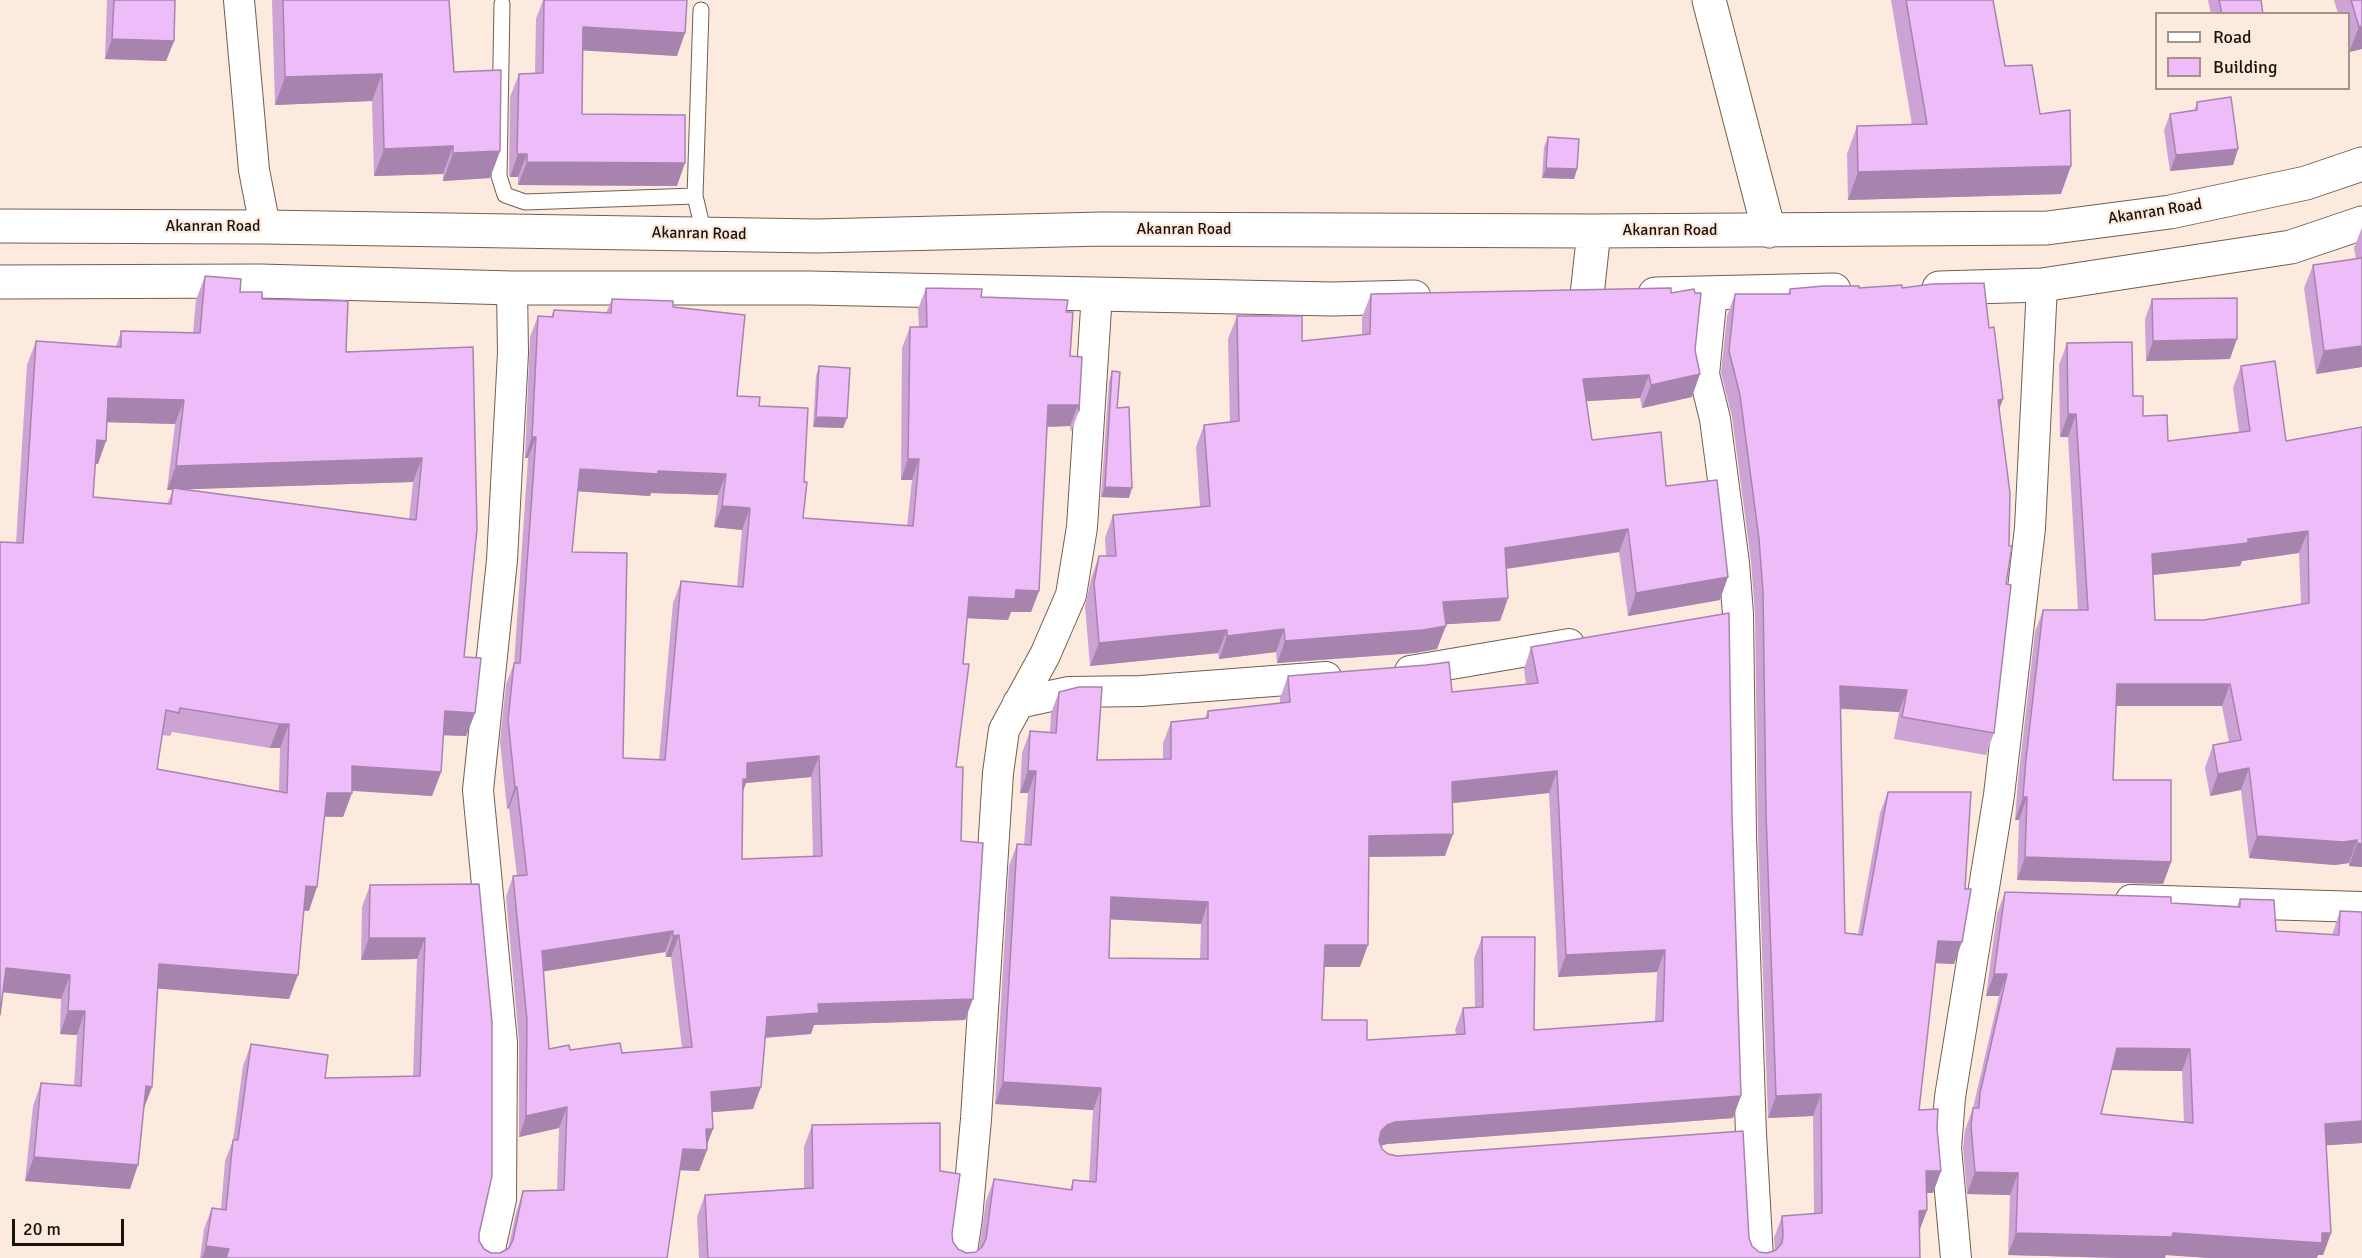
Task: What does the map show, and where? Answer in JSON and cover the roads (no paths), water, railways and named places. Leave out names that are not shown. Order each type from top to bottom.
[{"type":"main road","points":[[1709,0],[1769,231]]},
{"type":"main road","name":"Akanran Road","points":[[0,226],[266,227],[817,236],[1102,229],[1769,231],[2047,228],[2170,212],[2306,183],[2362,164]]},
{"type":"main road","points":[[1914,288],[2042,285],[2291,247],[2362,223]]},
{"type":"main road","points":[[1587,295],[1594,231]]},
{"type":"main road","points":[[1,291],[260,281],[512,288],[810,288],[1332,299],[1448,297]]},
{"type":"main road","points":[[1552,295],[1868,289]]},
{"type":"street","points":[[239,0],[254,170],[266,227]]},
{"type":"street","points":[[1956,1258],[1946,1148],[1950,1097],[1994,896],[1999,795],[2030,528],[2042,285]]},
{"type":"street","points":[[489,1258],[501,1199],[502,1043],[478,790],[502,560],[513,353],[512,288]]},
{"type":"street","points":[[961,1258],[976,1119],[998,774],[1004,730],[1045,656],[1071,595],[1082,527],[1097,293]]},
{"type":"street","points":[[1712,293],[1704,374],[1715,419],[1734,563],[1727,616],[1741,836],[1739,1135],[1758,1258]]},
{"type":"street","points":[[1382,673],[1417,670],[1590,640]]},
{"type":"street","points":[[1018,703],[1070,692],[1141,691],[1348,675]]},
{"type":"street","points":[[2101,899],[2362,907]]},
{"type":"lane","points":[[502,4],[499,176],[505,195],[525,202],[695,196]]},
{"type":"lane","points":[[701,10],[695,196],[704,234]]}]
